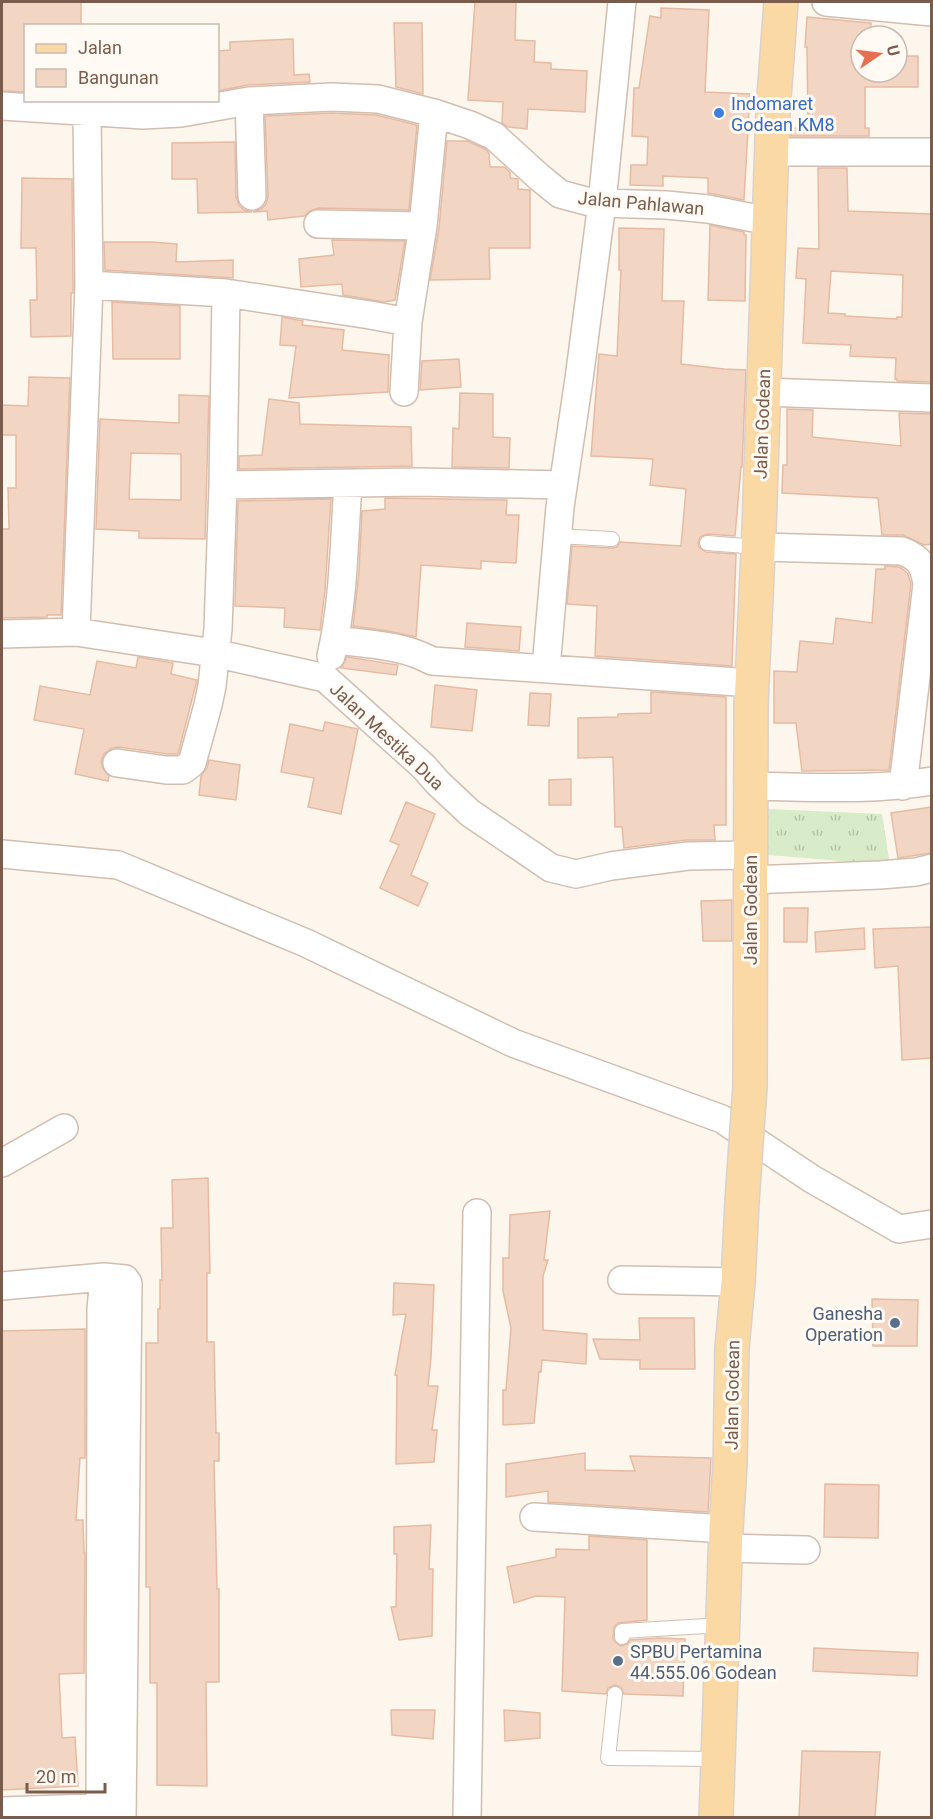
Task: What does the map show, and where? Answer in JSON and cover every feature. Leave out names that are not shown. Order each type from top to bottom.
[{"type":"main road","name":"Jalan Godean","points":[[716,1818],[730,1464],[732,1348],[750,1086],[752,683],[769,221],[781,2]]},
{"type":"street","points":[[546,668],[557,536],[602,203],[622,2]]},
{"type":"street","points":[[826,2],[932,12]]},
{"type":"street","name":"Jalan Pahlawan","points":[[2,106],[143,116],[181,113],[249,101],[332,97],[378,99],[434,113],[494,136],[560,194],[602,203],[708,209],[769,221]]},
{"type":"street","points":[[249,101],[252,196]]},
{"type":"street","points":[[76,632],[89,285],[87,112]]},
{"type":"street","points":[[404,392],[408,322],[423,226],[434,113]]},
{"type":"street","points":[[772,152],[932,152]]},
{"type":"street","points":[[318,224],[423,226]]},
{"type":"street","points":[[89,285],[226,293],[408,322]]},
{"type":"street","points":[[117,763],[183,770],[192,763],[208,705],[216,641],[224,485],[226,293]]},
{"type":"street","points":[[763,392],[932,398]]},
{"type":"street","points":[[224,485],[419,482],[563,485]]},
{"type":"street","points":[[348,484],[341,587],[329,662],[400,648],[432,661],[752,683]]},
{"type":"street","points":[[758,547],[902,551],[913,555],[920,562],[927,584],[923,680],[903,786]]},
{"type":"street","name":"Jalan Mestika Dua","points":[[2,634],[76,632],[216,641],[329,662],[438,783],[470,813],[551,868],[576,874],[612,866],[688,856],[750,867],[889,874],[932,868]]},
{"type":"street","points":[[751,786],[850,788],[903,786],[932,781]]},
{"type":"street","points":[[2,854],[118,865],[306,943],[513,1043],[722,1119],[812,1179],[899,1229],[932,1224]]},
{"type":"street","points":[[2,1162],[64,1128]]},
{"type":"street","points":[[467,1818],[477,1213]]},
{"type":"street","points":[[2,1286],[104,1278],[101,1309],[101,1383],[111,1812],[2,1811]]},
{"type":"street","points":[[622,1280],[738,1282]]},
{"type":"street","points":[[534,1517],[726,1538],[806,1550]]},
{"type":"lane","points":[[557,536],[612,539]]},
{"type":"lane","points":[[707,543],[758,547]]},
{"type":"lane","points":[[622,1636],[622,1631],[723,1625]]},
{"type":"lane","points":[[615,1694],[608,1758],[718,1758]]},
{"type":"green space","points":[[768,809],[882,814],[890,865],[768,855]]},
{"type":"building","points":[[2,2],[81,2],[81,24],[24,24],[24,92],[2,91]]},
{"type":"building","points":[[475,2],[516,2],[515,40],[535,41],[534,62],[551,63],[551,69],[587,71],[585,112],[528,109],[527,129],[508,127],[502,123],[503,102],[468,100]]},
{"type":"building","points":[[661,8],[709,10],[705,92],[750,94],[744,200],[708,193],[708,178],[663,176],[663,186],[630,185],[631,165],[647,165],[648,137],[632,136],[634,88],[639,88],[650,16],[661,18]]},
{"type":"building","points":[[807,17],[871,23],[849,24],[849,84],[909,84],[909,56],[918,56],[918,87],[865,87],[865,128],[869,128],[869,136],[791,136],[791,128],[808,128],[807,47],[805,47]]},
{"type":"building","points":[[394,23],[422,23],[423,94],[396,87]]},
{"type":"building","points":[[293,39],[294,75],[309,74],[310,82],[248,85],[219,91],[219,51],[230,50],[230,42]]},
{"type":"building","points":[[332,113],[376,115],[417,125],[409,210],[318,208],[304,216],[268,220],[267,211],[253,212],[266,204],[268,196],[265,116]]},
{"type":"building","points":[[447,141],[467,141],[485,149],[489,153],[490,167],[504,167],[510,172],[510,178],[518,179],[518,189],[530,190],[530,248],[489,248],[490,279],[430,280],[439,228]]},
{"type":"building","points":[[235,142],[236,197],[244,210],[252,212],[198,213],[197,179],[172,179],[172,143]]},
{"type":"building","points":[[818,168],[847,168],[848,211],[932,214],[932,382],[897,381],[895,379],[896,358],[850,356],[851,345],[803,343],[806,279],[796,278],[798,248],[819,249]],"holes":[[[831,271],[903,275],[902,317],[897,317],[897,319],[828,313]]]},
{"type":"building","points":[[22,178],[72,179],[71,336],[31,337],[30,300],[37,300],[36,248],[21,248]]},
{"type":"building","points":[[710,225],[744,232],[746,235],[745,301],[708,300]]},
{"type":"building","points":[[619,228],[664,229],[662,301],[684,301],[681,364],[746,370],[742,467],[735,536],[707,534],[700,537],[698,543],[699,547],[706,552],[736,554],[732,666],[595,656],[597,606],[567,604],[572,546],[612,548],[617,547],[620,542],[681,546],[686,489],[650,485],[653,459],[591,456],[599,354],[617,356],[621,270],[619,270]]},
{"type":"building","points":[[332,240],[405,241],[395,300],[384,302],[343,295],[342,284],[301,287],[299,259],[334,255]]},
{"type":"building","points":[[104,242],[177,244],[176,262],[233,260],[233,278],[105,270]]},
{"type":"building","points":[[112,302],[180,306],[180,359],[113,359]]},
{"type":"building","points":[[282,317],[303,321],[302,325],[344,330],[342,350],[389,355],[388,392],[289,398],[296,346],[280,345]]},
{"type":"building","points":[[459,359],[461,387],[420,390],[422,361]]},
{"type":"building","points":[[29,377],[70,378],[61,615],[2,618],[2,529],[9,529],[8,488],[16,488],[16,435],[2,435],[2,405],[28,406]]},
{"type":"building","points":[[460,393],[493,394],[493,437],[510,438],[509,468],[452,467],[453,428],[459,429]]},
{"type":"building","points":[[179,395],[209,396],[205,539],[139,538],[139,531],[96,529],[100,419],[179,423]],"holes":[[[131,453],[181,454],[181,500],[129,499]]]},
{"type":"building","points":[[269,399],[299,403],[300,424],[411,427],[412,466],[239,469],[239,456],[262,455]]},
{"type":"building","points":[[787,409],[813,410],[812,437],[901,446],[899,413],[932,414],[932,544],[924,545],[903,535],[882,535],[878,498],[782,493],[783,465],[787,465]]},
{"type":"building","points":[[385,498],[507,500],[506,515],[519,515],[516,563],[481,561],[481,569],[421,565],[416,637],[353,626],[362,511],[385,509]]},
{"type":"building","points":[[331,499],[320,630],[284,627],[285,608],[235,606],[238,501]]},
{"type":"building","points":[[885,566],[899,567],[904,570],[911,584],[889,770],[802,771],[796,723],[774,723],[774,671],[797,672],[800,641],[833,644],[836,618],[872,623],[876,569],[885,569]]},
{"type":"building","points":[[467,623],[521,627],[519,651],[465,647]]},
{"type":"building","points":[[138,657],[173,663],[171,674],[197,680],[178,754],[112,748],[104,754],[101,761],[103,769],[109,776],[108,781],[75,774],[84,729],[34,720],[40,686],[90,695],[97,661],[136,668]]},
{"type":"building","points":[[347,657],[398,665],[396,675],[341,668]]},
{"type":"building","points":[[435,685],[477,690],[472,731],[431,727]]},
{"type":"building","points":[[651,692],[726,697],[726,825],[714,825],[715,840],[686,840],[624,848],[622,827],[615,827],[613,757],[578,758],[578,718],[651,713]]},
{"type":"building","points":[[530,693],[551,694],[549,726],[528,725]]},
{"type":"building","points":[[325,722],[358,729],[341,814],[308,807],[314,778],[281,772],[290,724],[323,731]]},
{"type":"building","points":[[209,760],[240,765],[236,800],[199,795],[201,776]]},
{"type":"building","points":[[571,779],[571,805],[549,805],[549,780]]},
{"type":"building","points":[[406,802],[435,814],[411,875],[428,883],[418,906],[380,888],[399,845],[390,841]]},
{"type":"building","points":[[931,807],[931,853],[898,858],[891,813]]},
{"type":"building","points":[[732,900],[732,941],[703,941],[701,901]]},
{"type":"building","points":[[784,908],[808,908],[807,942],[784,942]]},
{"type":"building","points":[[932,927],[932,1058],[902,1060],[898,966],[875,968],[873,929]]},
{"type":"building","points":[[864,928],[865,949],[816,952],[815,932]]},
{"type":"building","points":[[208,1178],[210,1273],[207,1273],[207,1342],[214,1342],[216,1433],[219,1433],[219,1461],[214,1461],[217,1589],[219,1589],[219,1682],[206,1682],[207,1786],[157,1785],[157,1683],[150,1683],[150,1587],[146,1587],[146,1343],[158,1343],[158,1309],[160,1309],[160,1280],[162,1280],[161,1228],[173,1228],[172,1180]]},
{"type":"building","points":[[550,1211],[544,1260],[548,1260],[543,1276],[543,1330],[587,1334],[586,1364],[542,1360],[534,1423],[503,1425],[503,1390],[506,1390],[511,1328],[503,1291],[503,1258],[509,1258],[510,1215]]},
{"type":"building","points":[[394,1283],[434,1285],[428,1386],[438,1386],[432,1430],[437,1430],[434,1462],[396,1464],[397,1375],[395,1375],[406,1314],[393,1315]]},
{"type":"building","name":"Ganesha Operation","points":[[872,1299],[918,1300],[917,1346],[873,1346]]},
{"type":"building","points":[[639,1318],[694,1318],[695,1369],[640,1369],[640,1360],[600,1359],[593,1339],[640,1340]]},
{"type":"building","points":[[85,1329],[85,1458],[80,1458],[76,1520],[83,1520],[85,1553],[84,1673],[59,1674],[62,1738],[75,1737],[78,1786],[2,1790],[2,1331]]},
{"type":"building","points":[[585,1453],[585,1470],[635,1471],[630,1456],[711,1458],[708,1512],[548,1502],[548,1491],[506,1497],[506,1464]]},
{"type":"building","points":[[825,1484],[879,1485],[878,1538],[824,1537]]},
{"type":"building","points":[[431,1525],[429,1569],[433,1569],[432,1636],[399,1640],[391,1607],[396,1607],[397,1554],[394,1554],[394,1527]]},
{"type":"building","points":[[589,1536],[647,1540],[647,1620],[618,1623],[614,1627],[613,1638],[621,1646],[630,1640],[685,1639],[683,1696],[624,1694],[621,1687],[615,1685],[608,1688],[606,1694],[562,1691],[565,1597],[536,1596],[514,1603],[507,1567],[556,1557],[556,1549],[589,1550]]},
{"type":"building","points":[[814,1648],[918,1653],[917,1676],[813,1671]]},
{"type":"building","points":[[391,1710],[435,1710],[433,1739],[392,1735]]},
{"type":"building","points":[[504,1710],[540,1713],[540,1738],[505,1741]]},
{"type":"building","points":[[802,1751],[880,1752],[875,1817],[799,1818]]},
{"type":"place","name":"Indomaret Godean KM8","points":[[719,113]]},
{"type":"place","name":"Ganesha Operation","points":[[895,1323]]},
{"type":"place","name":"SPBU Pertamina 44.555.06 Godean","points":[[618,1661]]}]
